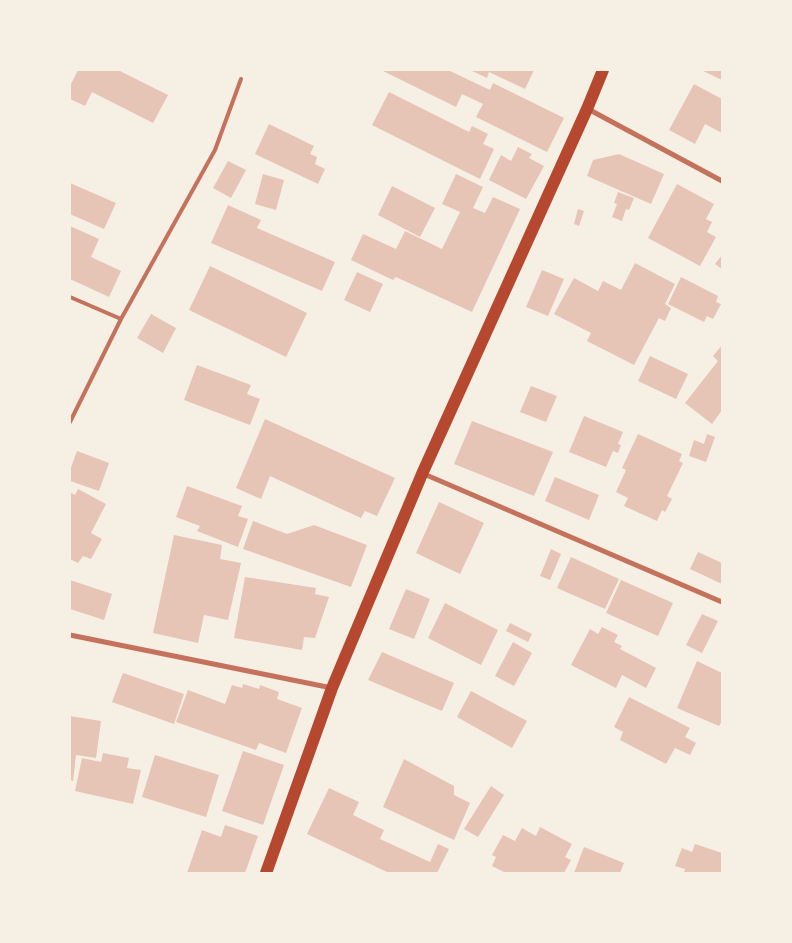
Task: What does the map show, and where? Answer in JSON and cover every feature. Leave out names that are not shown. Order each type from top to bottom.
[{"type":"main road","points":[[266,873],[332,688],[422,474],[603,70]]},
{"type":"street","points":[[587,109],[722,181]]},
{"type":"street","points":[[422,474],[722,602]]},
{"type":"street","points":[[70,635],[332,688]]},
{"type":"lane","points":[[70,422],[121,319],[215,150],[240,79]]},
{"type":"lane","points":[[70,297],[121,319]]},
{"type":"building","points":[[78,70],[118,70],[168,95],[153,123],[92,92],[85,106],[70,99],[70,86]]},
{"type":"building","points":[[381,70],[448,70],[490,90],[493,83],[564,118],[547,152],[476,117],[483,104],[462,94],[456,107]]},
{"type":"building","points":[[470,70],[534,70],[525,89],[489,72],[487,78]]},
{"type":"building","points":[[701,70],[722,70],[722,80]]},
{"type":"building","points":[[694,84],[722,99],[722,133],[705,124],[695,144],[669,130]]},
{"type":"building","points":[[389,92],[469,132],[472,126],[488,134],[483,144],[494,149],[480,179],[372,125]]},
{"type":"building","points":[[269,124],[314,146],[310,154],[317,157],[315,164],[325,169],[318,184],[255,154]]},
{"type":"building","points":[[518,147],[532,154],[529,158],[544,166],[526,199],[489,180],[501,155],[511,161]]},
{"type":"building","points":[[619,154],[664,174],[651,204],[587,176],[593,160]]},
{"type":"building","points":[[228,161],[246,170],[231,198],[213,188]]},
{"type":"building","points":[[263,174],[284,180],[276,210],[255,204]]},
{"type":"building","points":[[456,174],[483,187],[473,208],[485,213],[493,197],[520,209],[472,312],[396,277],[393,280],[351,260],[363,234],[396,249],[405,231],[442,249],[460,212],[442,204]]},
{"type":"building","points":[[70,183],[116,203],[104,229],[70,214]]},
{"type":"building","points":[[677,184],[714,204],[706,219],[712,222],[707,232],[716,237],[700,266],[648,238]]},
{"type":"building","points":[[392,186],[435,208],[420,237],[378,215]]},
{"type":"building","points":[[618,192],[634,198],[629,210],[626,209],[622,221],[612,217],[617,204],[614,203]]},
{"type":"building","points":[[228,205],[261,220],[257,228],[335,262],[322,291],[211,243]]},
{"type":"building","points":[[578,209],[584,211],[579,226],[574,224]]},
{"type":"building","points":[[70,226],[99,239],[91,257],[121,271],[109,297],[70,279]]},
{"type":"building","points":[[722,255],[722,269],[715,264]]},
{"type":"building","points":[[635,263],[675,284],[665,304],[671,308],[665,321],[659,318],[634,365],[587,341],[591,333],[554,314],[574,278],[598,291],[603,281],[621,290]]},
{"type":"building","points":[[210,266],[307,313],[286,357],[189,310]]},
{"type":"building","points":[[542,270],[564,279],[548,316],[526,307]]},
{"type":"building","points":[[357,272],[383,284],[370,312],[344,300]]},
{"type":"building","points":[[681,277],[718,296],[716,302],[721,304],[713,319],[707,316],[704,322],[668,304]]},
{"type":"building","points":[[151,314],[176,328],[163,353],[137,338]]},
{"type":"building","points":[[722,345],[722,410],[712,424],[685,403],[718,361],[713,356]]},
{"type":"building","points":[[650,356],[688,374],[676,399],[638,381]]},
{"type":"building","points":[[197,365],[251,385],[247,394],[260,399],[250,425],[184,400]]},
{"type":"building","points":[[531,386],[557,396],[546,422],[520,412]]},
{"type":"building","points":[[584,416],[623,432],[618,444],[621,445],[618,453],[613,451],[606,467],[569,452]]},
{"type":"building","points":[[265,419],[395,478],[377,516],[365,511],[361,518],[270,476],[261,499],[236,488]]},
{"type":"building","points":[[472,421],[553,452],[534,496],[454,464]]},
{"type":"building","points":[[638,434],[682,454],[679,461],[683,463],[667,496],[672,499],[665,512],[662,510],[657,521],[624,506],[628,498],[616,492],[626,470],[622,468]]},
{"type":"building","points":[[707,434],[715,437],[706,462],[689,456],[694,440],[704,444]]},
{"type":"building","points":[[77,451],[109,463],[99,491],[70,481],[70,470]]},
{"type":"building","points":[[555,477],[599,495],[589,520],[545,501]]},
{"type":"building","points":[[187,486],[242,506],[238,516],[248,519],[238,547],[197,531],[200,526],[176,517]]},
{"type":"building","points":[[78,489],[106,504],[91,533],[102,539],[91,559],[83,556],[78,563],[70,559],[70,492],[75,495]]},
{"type":"building","points":[[439,502],[484,523],[460,574],[416,553]]},
{"type":"building","points":[[253,521],[287,534],[314,525],[367,545],[351,587],[243,549]]},
{"type":"building","points":[[174,535],[222,545],[220,559],[241,563],[228,620],[204,615],[198,643],[153,633]]},
{"type":"building","points":[[551,549],[561,554],[550,580],[540,576]]},
{"type":"building","points":[[698,552],[722,563],[722,584],[690,569]]},
{"type":"building","points":[[571,557],[619,579],[605,609],[557,588]]},
{"type":"building","points":[[245,577],[316,588],[315,594],[329,597],[315,638],[304,637],[302,650],[234,638]]},
{"type":"building","points":[[70,580],[112,594],[104,620],[70,609]]},
{"type":"building","points":[[621,580],[673,603],[658,636],[606,613]]},
{"type":"building","points":[[406,589],[430,599],[414,639],[389,629]]},
{"type":"building","points":[[445,603],[498,630],[481,665],[428,638]]},
{"type":"building","points":[[702,614],[718,621],[702,653],[686,645]]},
{"type":"building","points":[[510,623],[532,634],[528,642],[506,631]]},
{"type":"building","points":[[602,627],[618,635],[614,642],[622,646],[620,649],[656,668],[646,688],[622,675],[616,688],[571,665],[590,629],[598,634]]},
{"type":"building","points":[[513,642],[532,653],[514,686],[495,676]]},
{"type":"building","points":[[382,652],[454,683],[442,711],[368,680]]},
{"type":"building","points":[[697,661],[722,673],[722,721],[719,726],[677,708]]},
{"type":"building","points":[[123,673],[184,694],[174,724],[112,702]]},
{"type":"building","points":[[243,684],[259,689],[260,685],[279,692],[277,699],[302,708],[286,753],[259,743],[256,750],[176,722],[188,690],[225,704],[232,685],[242,688]]},
{"type":"building","points":[[471,691],[527,721],[512,748],[457,717]]},
{"type":"building","points":[[629,697],[690,728],[685,737],[696,743],[690,755],[675,748],[666,764],[620,740],[623,732],[614,727]]},
{"type":"building","points":[[70,716],[101,721],[96,758],[76,755],[73,781],[70,780]]},
{"type":"building","points":[[243,751],[284,765],[263,825],[222,811]]},
{"type":"building","points":[[103,753],[129,758],[127,768],[141,770],[133,804],[75,791],[82,758],[101,762]]},
{"type":"building","points":[[155,755],[219,775],[206,817],[142,797]]},
{"type":"building","points":[[404,759],[454,786],[454,795],[470,803],[454,840],[383,807]]},
{"type":"building","points":[[491,786],[504,795],[478,837],[464,829]]},
{"type":"building","points":[[329,788],[359,802],[353,815],[384,830],[380,839],[430,862],[438,844],[449,849],[437,873],[389,873],[307,834]]},
{"type":"building","points":[[225,825],[258,836],[245,873],[187,873],[202,830],[221,837]]},
{"type":"building","points":[[540,827],[572,844],[565,857],[571,860],[564,873],[506,873],[492,866],[496,857],[492,855],[503,835],[515,841],[522,828],[536,836]]},
{"type":"building","points":[[695,844],[722,853],[722,873],[684,873],[685,869],[675,866],[682,848],[692,852]]},
{"type":"building","points":[[584,847],[624,863],[620,873],[574,873]]}]
